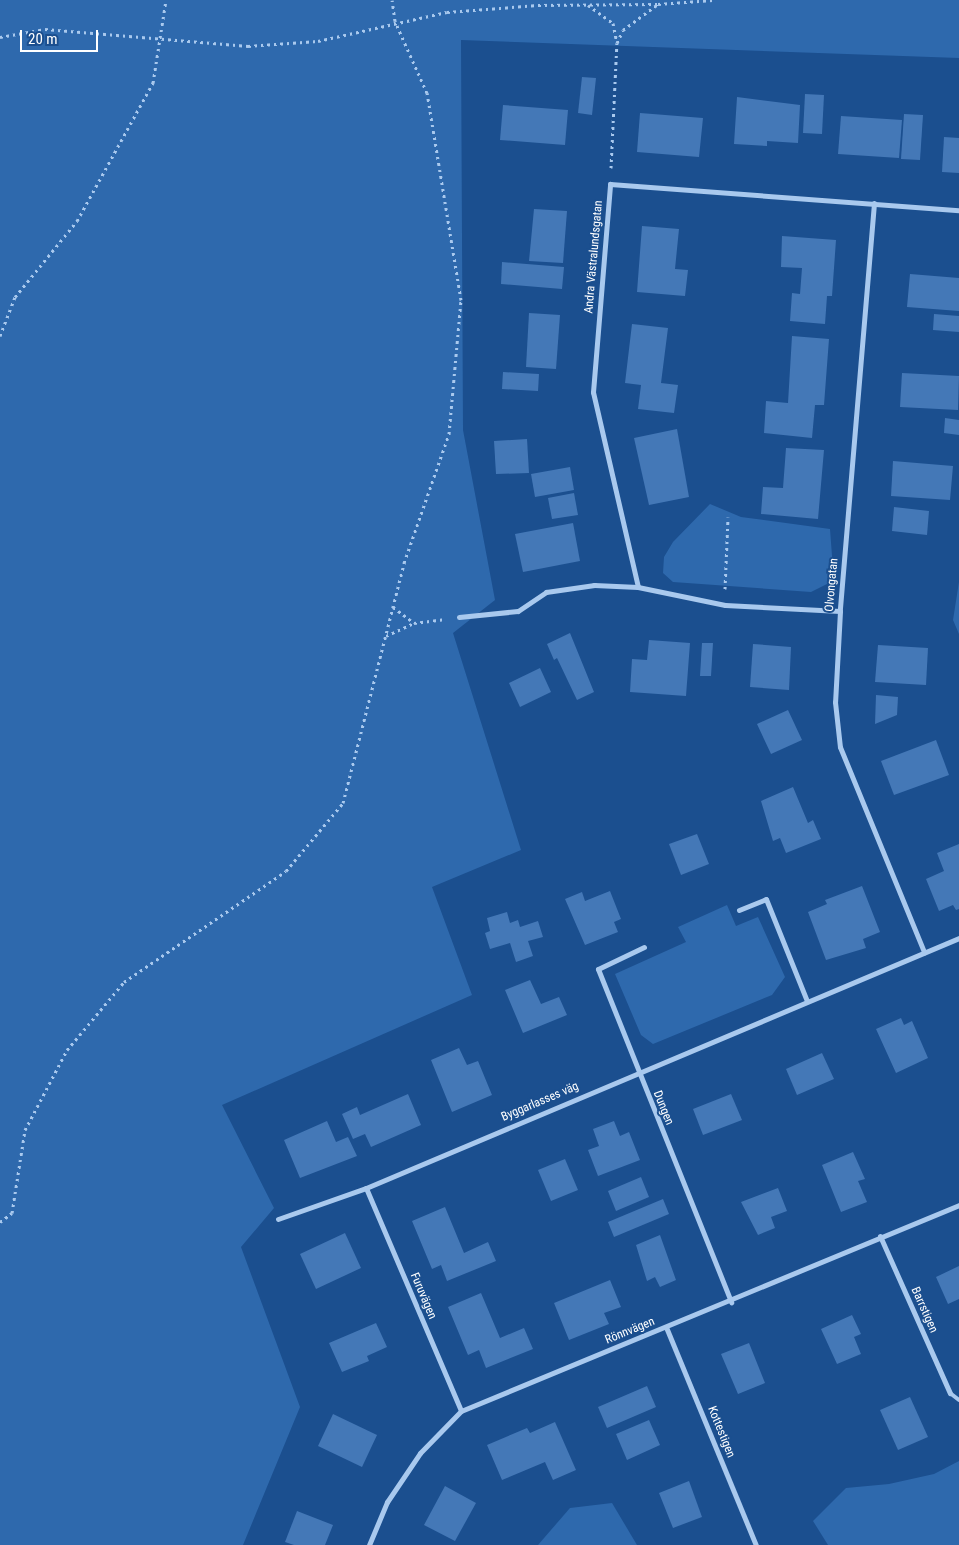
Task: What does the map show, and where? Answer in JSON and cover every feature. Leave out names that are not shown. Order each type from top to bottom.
[{"type":"street","name":"Andra Västralundsgatan","points":[[638,587],[593,392],[610,184],[959,210]]},
{"type":"street","name":"Olvongatan","points":[[874,203],[840,611],[836,702],[840,747],[924,952]]},
{"type":"street","points":[[458,617],[518,610],[546,592],[594,585],[638,587],[724,605],[840,611]]},
{"type":"street","points":[[739,910],[766,899],[807,1001]]},
{"type":"street","name":"Byggarlasses väg","points":[[278,1218],[366,1188],[637,1071],[959,938]]},
{"type":"street","name":"Dungen","points":[[644,948],[598,969],[637,1071],[731,1302]]},
{"type":"street","name":"Furuvägen","points":[[366,1188],[461,1411]]},
{"type":"street","name":"Rönnvägen","points":[[369,1545],[387,1502],[420,1453],[461,1411],[731,1302],[880,1236],[959,1205]]},
{"type":"street","name":"Barrstigen","points":[[880,1236],[950,1393]]},
{"type":"street","name":"Kottestigen","points":[[666,1327],[756,1545]]},
{"type":"lane","points":[[950,1393],[959,1400]]},
{"type":"path","points":[[0,336],[15,297],[77,221],[153,83],[162,40],[166,0]]},
{"type":"path","points":[[0,1222],[12,1213],[25,1130],[67,1050],[124,982],[286,871],[343,803],[404,563],[449,434],[461,300],[427,93],[395,21],[392,0]]},
{"type":"path","points":[[0,36],[45,29],[248,46],[318,41],[395,21],[448,12],[588,5],[658,4],[713,0]]},
{"type":"path","points":[[617,43],[623,30],[638,16],[658,4]]},
{"type":"path","points":[[588,5],[613,23],[617,43],[610,184]]},
{"type":"path","points":[[724,605],[728,517]]},
{"type":"path","points":[[393,607],[414,623]]},
{"type":"path","points":[[386,636],[414,623],[458,617]]},
{"type":"shaded area","points":[[0,0],[959,0],[959,58],[461,40],[463,430],[495,600],[453,633],[521,850],[432,887],[472,995],[222,1105],[274,1208],[241,1247],[300,1407],[243,1545],[0,1545]]},
{"type":"shaded area","points":[[710,504],[741,517],[830,529],[833,569],[831,582],[811,592],[673,582],[663,573],[664,557],[673,542]]},
{"type":"shaded area","points":[[959,582],[959,634],[953,620]]},
{"type":"shaded area","points":[[727,905],[736,926],[758,917],[785,977],[772,995],[653,1044],[641,1035],[615,974],[686,942],[678,927]]},
{"type":"shaded area","points":[[959,1461],[959,1545],[828,1545],[813,1521],[846,1488],[889,1484],[934,1474]]},
{"type":"shaded area","points":[[612,1503],[637,1545],[538,1545],[570,1508]]},
{"type":"building","points":[[582,77],[596,78],[592,115],[578,113]]},
{"type":"building","points":[[805,94],[824,95],[822,134],[803,133]]},
{"type":"building","points":[[737,97],[800,105],[798,143],[767,141],[767,146],[734,144]]},
{"type":"building","points":[[503,105],[568,110],[565,145],[500,140]]},
{"type":"building","points":[[640,113],[703,118],[699,157],[637,152]]},
{"type":"building","points":[[904,114],[923,115],[920,160],[901,159]]},
{"type":"building","points":[[841,116],[902,120],[899,158],[838,154]]},
{"type":"building","points":[[944,137],[959,138],[959,173],[942,172]]},
{"type":"building","points":[[534,209],[567,211],[563,263],[529,261]]},
{"type":"building","points":[[642,226],[679,229],[675,269],[688,270],[685,296],[637,292]]},
{"type":"building","points":[[782,236],[836,240],[832,296],[827,296],[825,324],[790,321],[792,293],[800,294],[802,268],[781,267]]},
{"type":"building","points":[[502,262],[564,267],[562,289],[501,284]]},
{"type":"building","points":[[910,274],[959,278],[959,311],[907,307]]},
{"type":"building","points":[[529,313],[560,315],[556,369],[526,367]]},
{"type":"building","points":[[934,314],[959,316],[959,332],[933,330]]},
{"type":"building","points":[[632,324],[668,328],[661,383],[678,385],[674,413],[638,409],[641,385],[625,383]]},
{"type":"building","points":[[792,336],[829,339],[824,405],[815,405],[812,438],[764,433],[766,401],[788,403]]},
{"type":"building","points":[[503,372],[539,374],[538,391],[502,389]]},
{"type":"building","points":[[902,373],[959,376],[958,410],[900,407]]},
{"type":"building","points":[[945,418],[959,420],[959,435],[944,433]]},
{"type":"building","points":[[677,429],[689,497],[649,505],[634,438]]},
{"type":"building","points":[[527,439],[529,473],[496,474],[494,441]]},
{"type":"building","points":[[786,448],[824,450],[818,519],[761,514],[763,487],[783,488]]},
{"type":"building","points":[[893,461],[953,466],[950,500],[891,496]]},
{"type":"building","points":[[570,467],[574,490],[535,497],[531,474]]},
{"type":"building","points":[[574,493],[578,515],[552,519],[548,498]]},
{"type":"building","points":[[894,507],[929,511],[927,535],[892,531]]},
{"type":"building","points":[[573,523],[580,561],[523,572],[515,534]]},
{"type":"building","points":[[570,633],[594,692],[577,700],[557,658],[554,660],[547,644]]},
{"type":"building","points":[[649,640],[690,643],[686,696],[630,692],[632,659],[647,660]]},
{"type":"building","points":[[702,643],[713,643],[711,676],[700,676]]},
{"type":"building","points":[[753,644],[791,647],[789,690],[750,687]]},
{"type":"building","points":[[878,645],[928,648],[926,685],[875,682]]},
{"type":"building","points":[[540,668],[551,692],[520,707],[509,683]]},
{"type":"building","points":[[876,695],[898,697],[897,715],[875,724]]},
{"type":"building","points":[[788,710],[802,740],[771,754],[757,724]]},
{"type":"building","points":[[936,740],[949,775],[894,795],[881,761]]},
{"type":"building","points":[[793,787],[808,823],[813,820],[821,839],[786,853],[780,838],[773,841],[761,801]]},
{"type":"building","points":[[697,834],[709,864],[681,875],[669,844]]},
{"type":"building","points":[[959,844],[959,909],[956,910],[953,905],[939,911],[926,879],[944,871],[937,853]]},
{"type":"building","points":[[862,886],[880,932],[863,939],[866,948],[826,960],[808,912],[827,904],[825,900]]},
{"type":"building","points":[[610,891],[621,919],[614,922],[618,932],[585,945],[565,899],[582,892],[585,901]]},
{"type":"building","points":[[507,912],[510,923],[518,920],[520,927],[538,921],[543,937],[528,941],[533,956],[516,962],[510,943],[490,949],[485,933],[490,931],[487,918]]},
{"type":"building","points":[[530,980],[541,1004],[559,997],[567,1015],[523,1033],[505,990]]},
{"type":"building","points":[[901,1018],[904,1025],[912,1021],[928,1058],[896,1073],[876,1029]]},
{"type":"building","points":[[459,1048],[467,1065],[478,1061],[492,1095],[452,1112],[431,1060]]},
{"type":"building","points":[[822,1053],[834,1079],[797,1095],[786,1069]]},
{"type":"building","points":[[408,1094],[421,1125],[371,1147],[365,1134],[353,1139],[342,1114],[357,1107],[360,1115]]},
{"type":"building","points":[[731,1094],[742,1120],[703,1135],[693,1109]]},
{"type":"building","points":[[327,1121],[336,1142],[348,1137],[357,1156],[300,1178],[284,1140]]},
{"type":"building","points":[[614,1121],[620,1136],[629,1132],[640,1160],[598,1176],[588,1150],[599,1146],[593,1129]]},
{"type":"building","points":[[853,1152],[865,1179],[858,1181],[867,1202],[841,1212],[822,1165]]},
{"type":"building","points":[[565,1159],[578,1190],[551,1201],[538,1170]]},
{"type":"building","points":[[641,1177],[649,1197],[616,1211],[608,1191]]},
{"type":"building","points":[[778,1188],[787,1211],[771,1217],[775,1228],[758,1235],[741,1202]]},
{"type":"building","points":[[663,1199],[669,1214],[614,1237],[608,1222]]},
{"type":"building","points":[[445,1207],[464,1253],[488,1242],[496,1261],[447,1281],[441,1265],[432,1269],[412,1221]]},
{"type":"building","points":[[345,1233],[361,1268],[316,1289],[300,1254]]},
{"type":"building","points":[[660,1235],[676,1280],[660,1287],[655,1277],[647,1281],[636,1245]]},
{"type":"building","points":[[959,1266],[959,1299],[948,1304],[936,1277]]},
{"type":"building","points":[[610,1280],[621,1307],[604,1313],[609,1324],[569,1340],[554,1303]]},
{"type":"building","points":[[481,1293],[500,1338],[524,1328],[533,1349],[486,1368],[479,1350],[468,1355],[448,1307]]},
{"type":"building","points":[[852,1315],[861,1334],[854,1337],[861,1354],[837,1364],[821,1329]]},
{"type":"building","points":[[376,1323],[387,1347],[367,1356],[369,1361],[342,1372],[329,1343]]},
{"type":"building","points":[[749,1343],[765,1383],[738,1394],[721,1354]]},
{"type":"building","points":[[647,1386],[656,1407],[607,1428],[598,1407]]},
{"type":"building","points":[[910,1397],[928,1437],[898,1450],[880,1410]]},
{"type":"building","points":[[333,1414],[377,1435],[362,1467],[318,1446]]},
{"type":"building","points":[[649,1420],[660,1445],[627,1460],[616,1434]]},
{"type":"building","points":[[555,1422],[576,1470],[553,1480],[545,1462],[502,1480],[487,1445],[527,1428],[530,1433]]},
{"type":"building","points":[[689,1481],[702,1517],[673,1528],[659,1493]]},
{"type":"building","points":[[445,1486],[476,1503],[455,1541],[424,1525]]},
{"type":"building","points":[[297,1511],[333,1525],[325,1545],[294,1545],[285,1542]]}]
